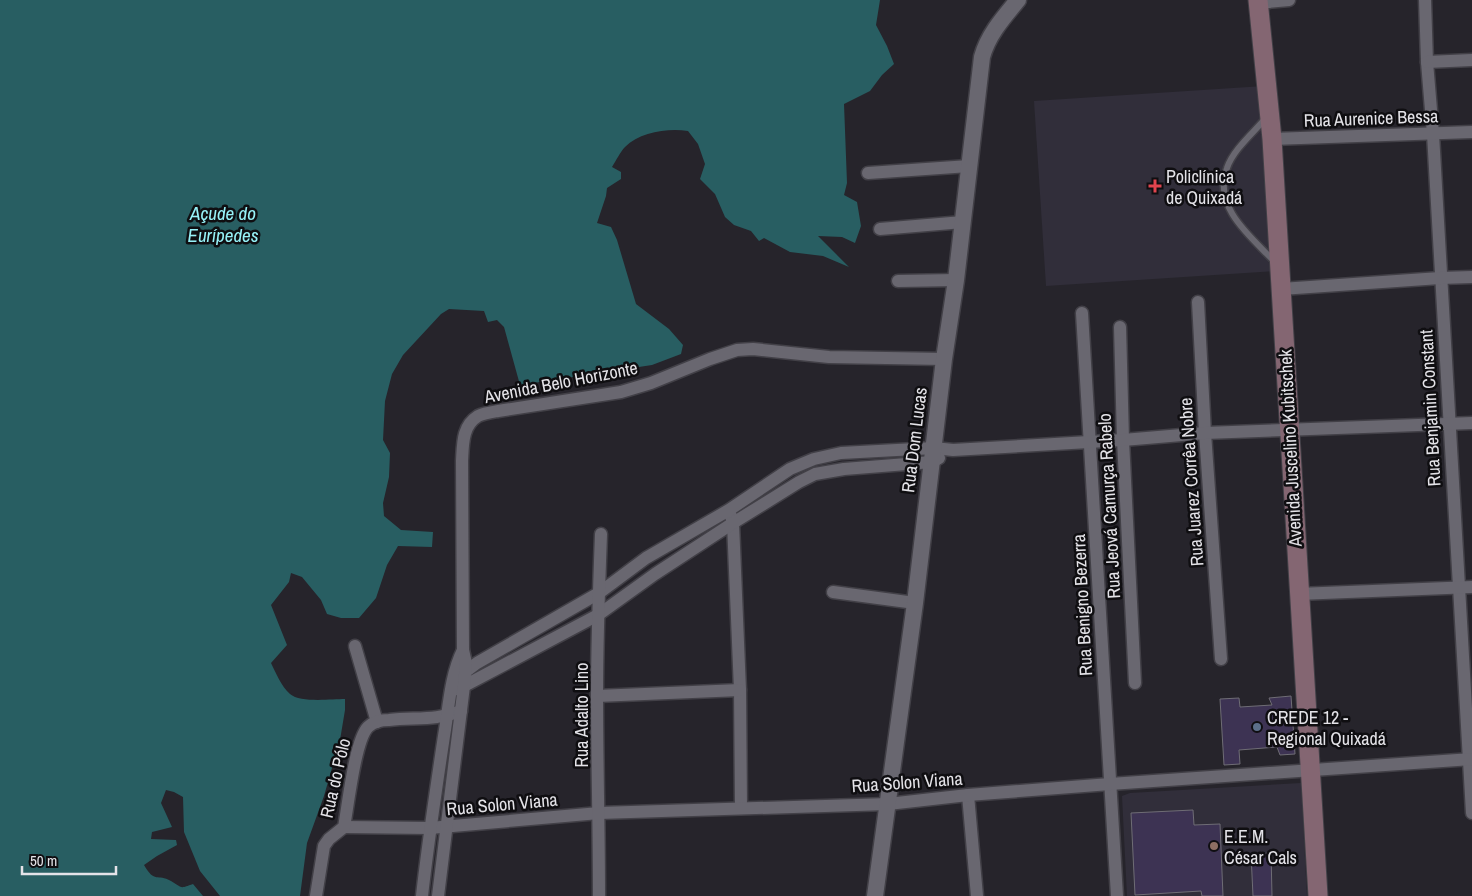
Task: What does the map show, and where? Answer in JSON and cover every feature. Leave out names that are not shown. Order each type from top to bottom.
[{"type":"main road","name":"Avenida Juscelino Kubitschek","points":[[1258,2],[1272,139],[1288,430],[1318,896]]},
{"type":"street","name":"Rua Dom Lucas","points":[[875,896],[915,603],[944,359],[956,280],[978,82],[985,44],[1018,0]]},
{"type":"street","points":[[1258,2],[1289,0]]},
{"type":"street","name":"Rua Benjamin Constant","points":[[1424,0],[1472,813]]},
{"type":"street","points":[[1427,62],[1472,60]]},
{"type":"street","name":"Rua Aurenice Bessa","points":[[1272,139],[1472,132]]},
{"type":"street","points":[[868,173],[969,166]]},
{"type":"street","points":[[880,229],[963,222]]},
{"type":"street","points":[[1281,289],[1472,277]]},
{"type":"street","points":[[898,281],[956,280]]},
{"type":"street","name":"Rua Juarez Corrêa Nobre","points":[[1198,302],[1221,659]]},
{"type":"street","name":"Rua Benigno Bezerra","points":[[1082,313],[1117,896]]},
{"type":"street","name":"Rua Jeová Camurça Rabelo","points":[[1120,326],[1123,440],[1135,683]]},
{"type":"street","name":"Avenida Belo Horizonte","points":[[438,896],[461,710],[461,679],[466,663],[463,650],[462,461],[464,437],[472,421],[480,415],[621,392],[651,383],[737,350],[829,357],[944,359]]},
{"type":"street","points":[[461,679],[598,615],[655,574],[733,523],[815,474],[953,450],[1205,433],[1472,423]]},
{"type":"street","points":[[422,896],[430,828],[451,691],[477,663],[599,593],[646,558],[729,510],[790,469],[814,459],[841,453],[933,455]]},
{"type":"street","points":[[814,459],[815,474]]},
{"type":"street","points":[[729,510],[733,523],[740,690],[741,808]]},
{"type":"street","name":"Rua Adalto Lino","points":[[599,896],[597,696],[601,534]]},
{"type":"street","points":[[646,558],[655,574]]},
{"type":"street","points":[[1298,594],[1472,587]]},
{"type":"street","points":[[833,592],[915,603]]},
{"type":"street","points":[[355,646],[376,722],[448,716],[461,710]]},
{"type":"street","points":[[597,696],[740,690]]},
{"type":"street","name":"Rua do Pólo","points":[[316,896],[324,846],[329,839],[344,827],[360,741],[369,726],[376,722]]},
{"type":"street","name":"Rua Solon Viana","points":[[344,827],[430,828],[599,813],[888,804],[968,795],[1110,784],[1470,759]]},
{"type":"street","points":[[968,795],[977,896]]},
{"type":"lane","points":[[1269,114],[1241,146],[1227,167],[1223,185],[1226,204],[1239,224],[1279,266]]},
{"type":"shaded area","name":"Policlínica de Quixadá","points":[[1264,86],[1275,271],[1046,286],[1034,101]]},
{"type":"shaded area","name":"E.E.M. César Cals","points":[[1301,783],[1307,896],[1127,896],[1122,796],[1130,793]]},
{"type":"water","name":"Açude do Eurípedes","points":[[0,0],[880,0],[876,25],[894,64],[882,75],[870,91],[844,104],[847,183],[844,195],[857,202],[861,226],[855,243],[842,237],[818,236],[849,267],[823,256],[790,252],[764,238],[759,241],[751,231],[734,225],[725,217],[715,194],[700,179],[705,164],[698,144],[688,131],[655,132],[631,142],[620,154],[612,167],[621,172],[621,179],[607,188],[597,223],[611,227],[617,240],[636,304],[669,329],[683,345],[681,354],[652,365],[520,385],[504,327],[497,320],[488,322],[484,311],[449,309],[441,314],[403,355],[392,374],[385,401],[383,440],[390,453],[389,477],[383,503],[384,516],[401,530],[433,532],[432,547],[398,546],[387,565],[376,598],[359,618],[341,618],[327,614],[321,600],[302,577],[291,573],[289,582],[271,605],[287,645],[271,663],[284,687],[290,694],[301,699],[345,699],[340,740],[324,796],[307,843],[300,896],[220,896],[200,871],[184,832],[183,797],[166,790],[161,803],[172,827],[152,832],[151,839],[176,840],[177,845],[144,865],[154,876],[183,887],[193,884],[203,896],[0,896]]},
{"type":"building","name":"CREDE 12 - Regional Quixadá","points":[[1291,696],[1295,754],[1280,755],[1277,747],[1239,750],[1240,764],[1224,765],[1220,699],[1239,698],[1240,707],[1272,705],[1269,698]]},
{"type":"building","points":[[1193,810],[1194,825],[1220,824],[1223,896],[1202,896],[1201,891],[1135,895],[1131,813]]},
{"type":"building","points":[[1271,853],[1272,896],[1253,896],[1251,854]]},
{"type":"place","name":"Policlínica de Quixadá","points":[[1155,186]]},
{"type":"place","name":"CREDE 12 - Regional Quixadá","points":[[1257,727]]},
{"type":"place","name":"E.E.M. César Cals","points":[[1214,846]]}]
